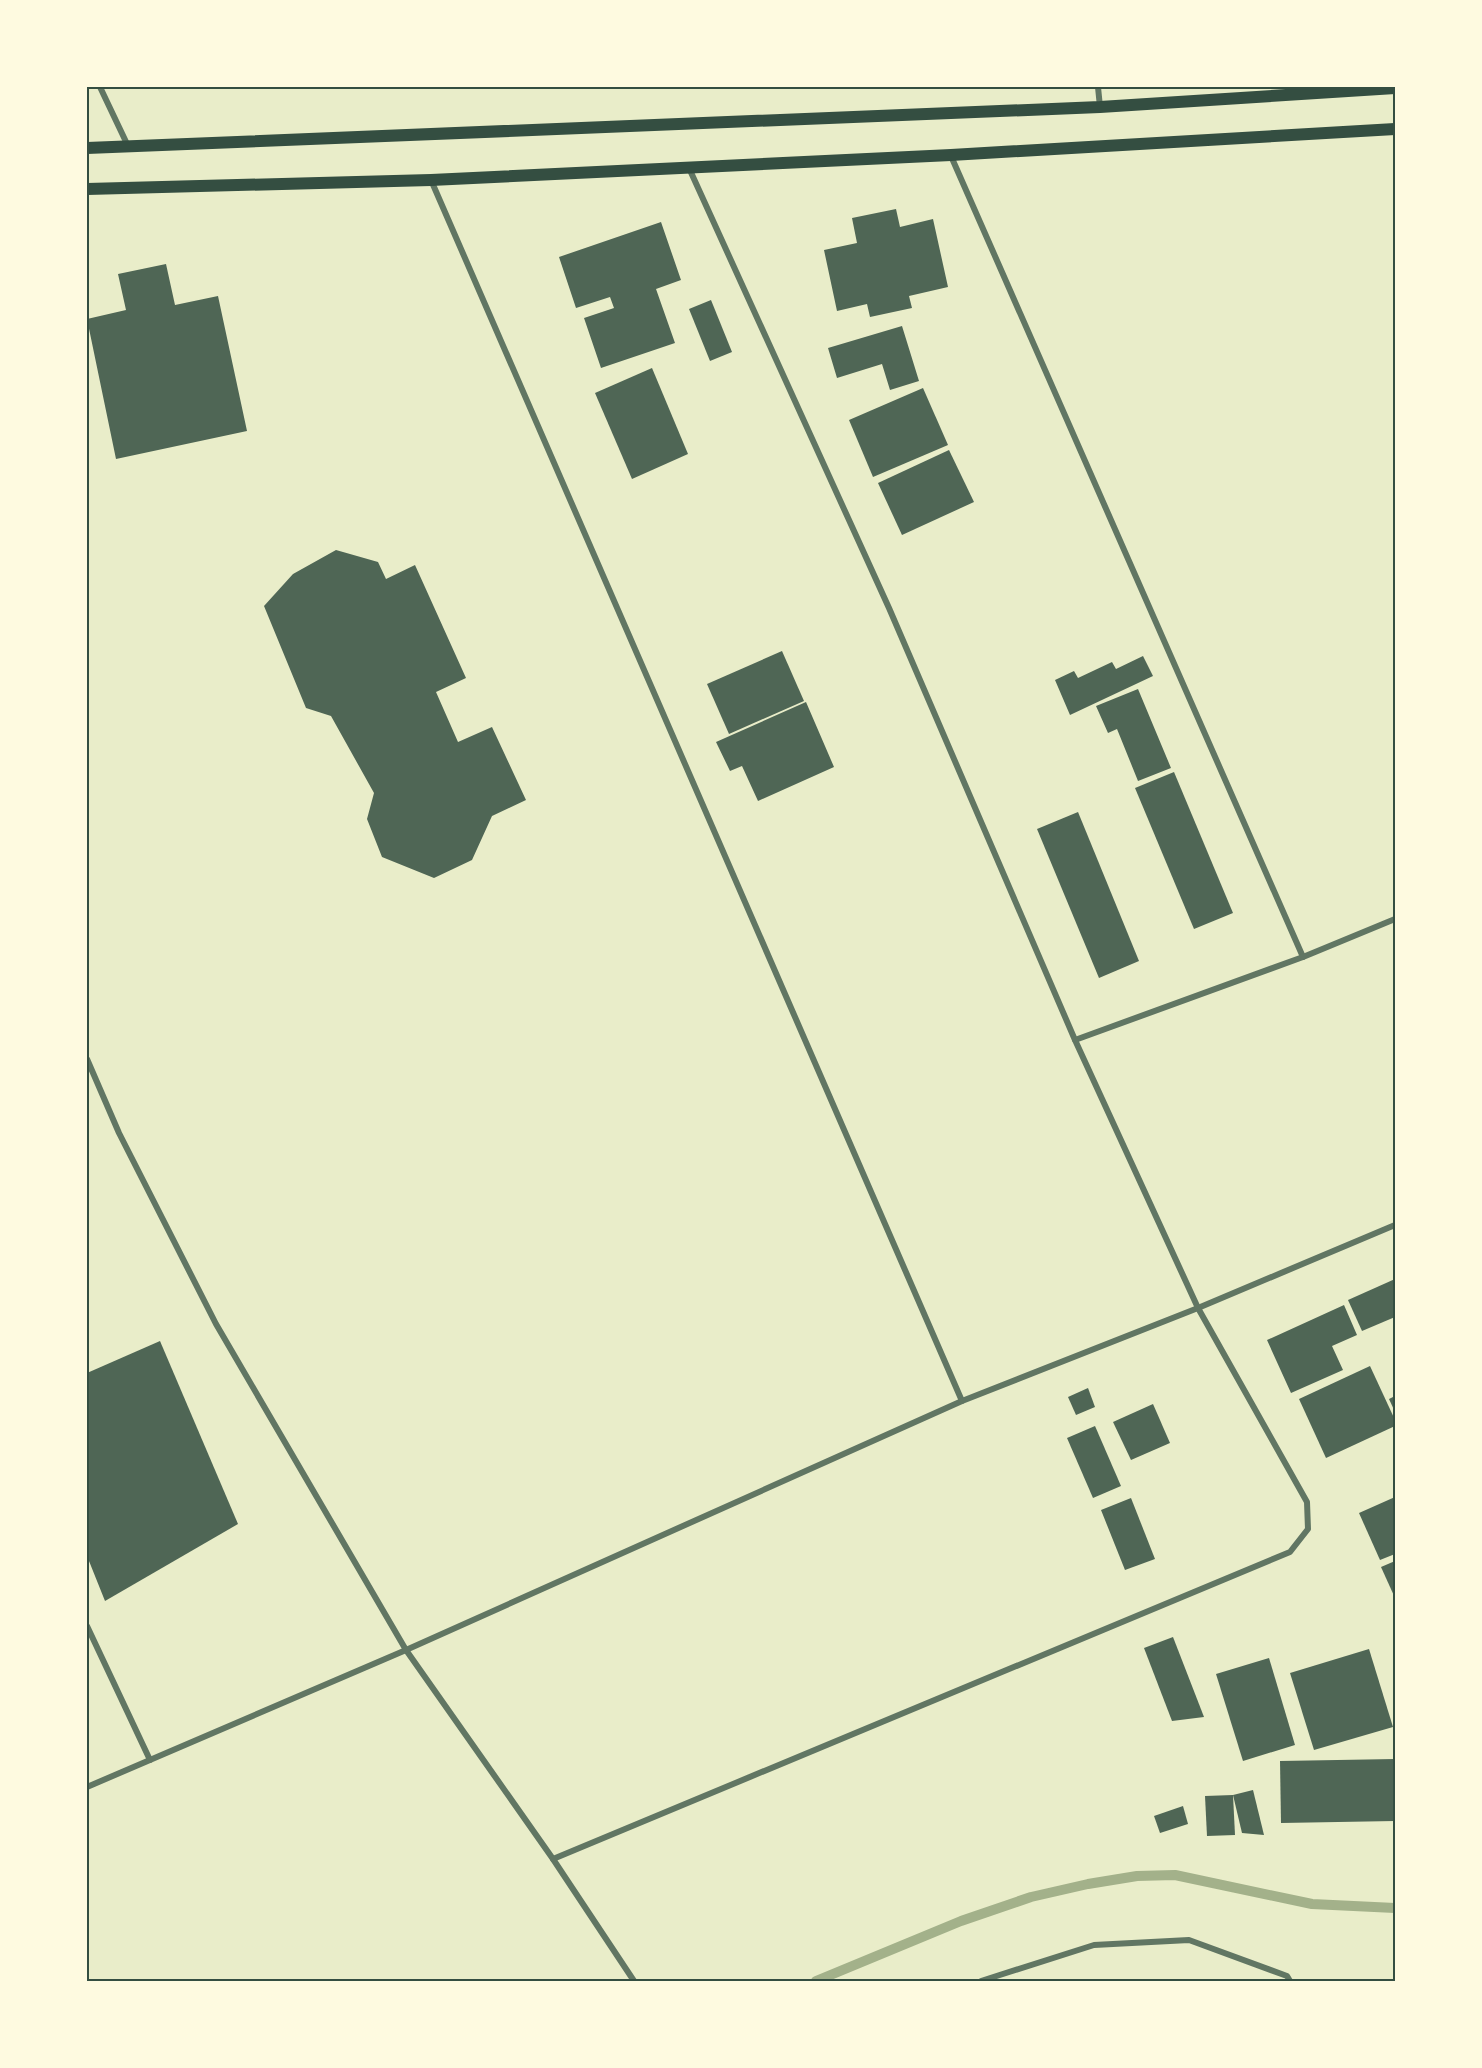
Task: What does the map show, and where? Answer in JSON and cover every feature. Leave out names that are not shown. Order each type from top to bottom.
[{"type":"main road","points":[[87,148],[1100,107],[1395,88]]},
{"type":"main road","points":[[87,189],[430,180],[951,155],[1395,129]]},
{"type":"street","points":[[100,87],[128,146]]},
{"type":"street","points":[[1098,87],[1100,107]]},
{"type":"street","points":[[951,155],[1303,957]]},
{"type":"street","points":[[553,1859],[1290,1552],[1308,1529],[1307,1502],[1198,1308],[1075,1040],[889,608],[689,168]]},
{"type":"street","points":[[430,180],[962,1401]]},
{"type":"street","points":[[1075,1040],[1303,957],[1395,919]]},
{"type":"street","points":[[87,1059],[119,1133],[216,1324],[406,1650],[553,1859],[634,1981]]},
{"type":"street","points":[[87,1787],[406,1650],[962,1401],[1198,1308],[1395,1225]]},
{"type":"street","points":[[87,1626],[150,1760]]},
{"type":"street","points":[[981,1981],[1094,1945],[1189,1941],[1287,1976],[1290,1981]]},
{"type":"building","points":[[896,209],[900,227],[933,219],[948,287],[909,296],[912,308],[870,317],[867,304],[837,311],[824,250],[857,243],[852,218]]},
{"type":"building","points":[[661,222],[681,280],[656,289],[675,343],[601,368],[584,318],[614,308],[610,297],[576,308],[559,257]]},
{"type":"building","points":[[166,264],[175,305],[218,296],[247,431],[116,459],[87,319],[126,310],[118,274]]},
{"type":"building","points":[[711,300],[732,352],[710,361],[689,309]]},
{"type":"building","points":[[902,326],[919,381],[890,390],[882,364],[837,378],[828,348]]},
{"type":"building","points":[[652,368],[688,454],[632,479],[595,393]]},
{"type":"building","points":[[923,388],[948,445],[873,477],[849,420]]},
{"type":"building","points":[[949,450],[974,502],[902,535],[878,483]]},
{"type":"building","points":[[336,550],[378,562],[386,579],[415,565],[466,678],[436,692],[458,742],[492,727],[526,800],[492,816],[472,860],[434,878],[382,857],[367,819],[374,793],[331,716],[306,708],[264,606],[293,574]]},
{"type":"building","points":[[782,651],[804,701],[729,734],[707,684]]},
{"type":"building","points":[[1143,656],[1153,676],[1070,715],[1055,680],[1074,671],[1078,678],[1112,662],[1116,669]]},
{"type":"building","points":[[1138,689],[1171,768],[1138,781],[1117,729],[1108,733],[1096,706]]},
{"type":"building","points":[[806,702],[834,767],[758,801],[742,766],[730,771],[716,742]]},
{"type":"building","points":[[1174,772],[1233,913],[1194,929],[1135,788]]},
{"type":"building","points":[[1078,812],[1139,961],[1099,978],[1037,829]]},
{"type":"building","points":[[1395,1279],[1395,1317],[1362,1331],[1348,1300]]},
{"type":"building","points":[[1344,1305],[1357,1335],[1332,1346],[1343,1370],[1291,1393],[1267,1340]]},
{"type":"building","points":[[160,1341],[238,1524],[105,1601],[87,1556],[87,1373]]},
{"type":"building","points":[[1370,1366],[1395,1420],[1395,1426],[1326,1458],[1299,1399]]},
{"type":"building","points":[[1088,1388],[1095,1407],[1076,1415],[1068,1397]]},
{"type":"building","points":[[1395,1396],[1395,1412],[1389,1399]]},
{"type":"building","points":[[1153,1404],[1170,1443],[1131,1460],[1113,1422]]},
{"type":"building","points":[[1095,1426],[1121,1486],[1093,1498],[1067,1438]]},
{"type":"building","points":[[1395,1497],[1395,1554],[1380,1560],[1359,1513]]},
{"type":"building","points":[[1131,1498],[1155,1559],[1125,1570],[1101,1510]]},
{"type":"building","points":[[1395,1561],[1395,1598],[1381,1567]]},
{"type":"building","points":[[1173,1637],[1204,1717],[1172,1721],[1144,1648]]},
{"type":"building","points":[[1369,1649],[1393,1727],[1314,1750],[1290,1673]]},
{"type":"building","points":[[1269,1658],[1295,1745],[1243,1761],[1216,1674]]},
{"type":"building","points":[[1395,1759],[1395,1821],[1281,1823],[1280,1761]]},
{"type":"building","points":[[1253,1790],[1264,1835],[1242,1833],[1233,1795]]},
{"type":"building","points":[[1233,1795],[1235,1835],[1207,1836],[1205,1796]]},
{"type":"building","points":[[1183,1806],[1188,1824],[1160,1833],[1154,1816]]},
{"type":"waterway","points":[[816,1981],[961,1921],[1031,1897],[1137,1876],[1175,1875],[1312,1904],[1395,1908]]}]
